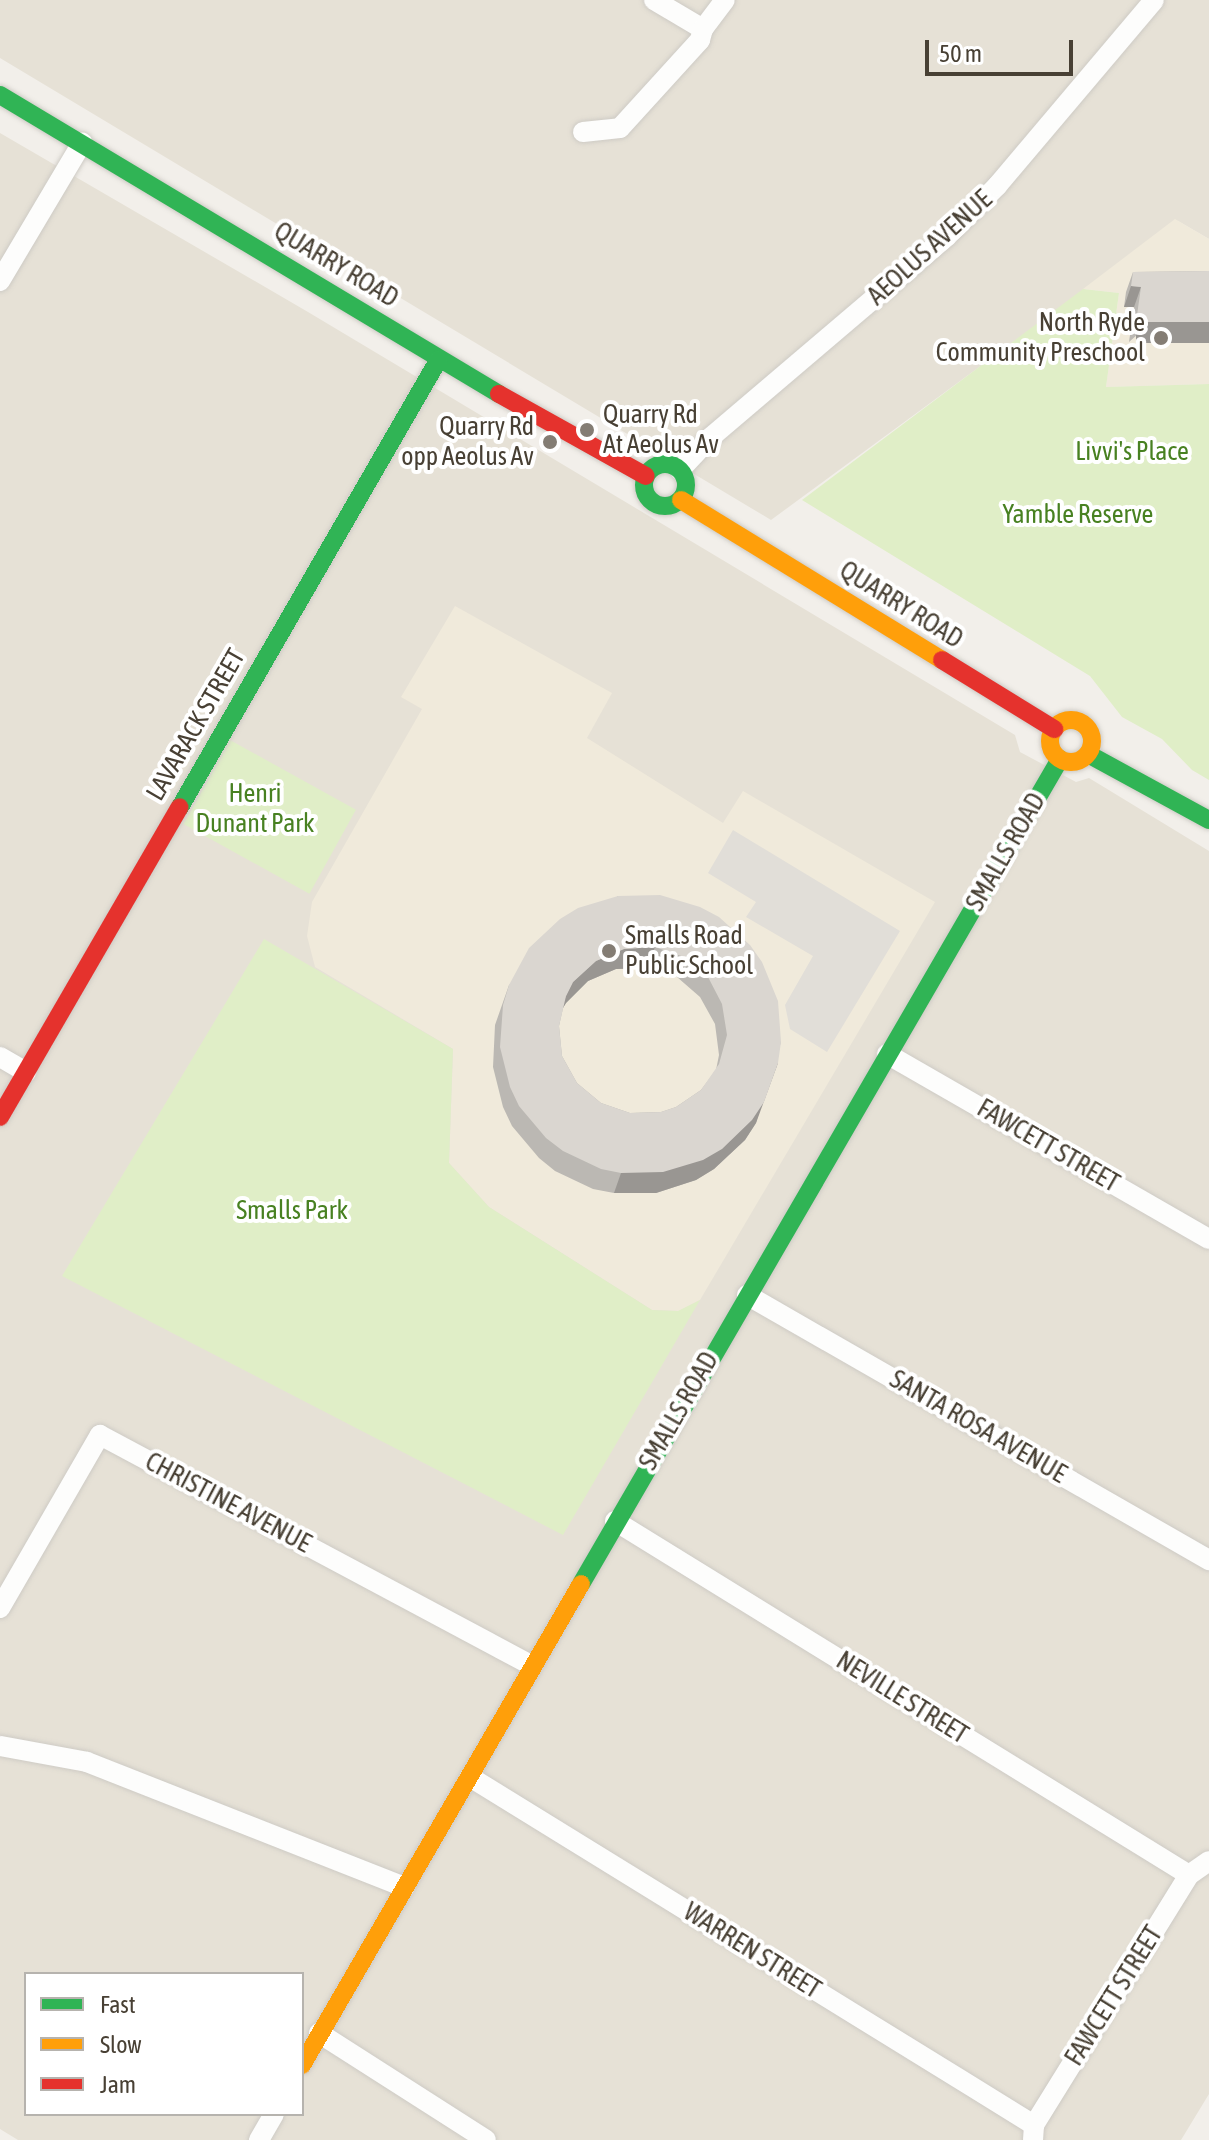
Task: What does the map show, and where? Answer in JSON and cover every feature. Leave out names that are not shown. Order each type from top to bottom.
[{"type":"street","points":[[654,0],[703,29]]},
{"type":"street","points":[[583,132],[620,128],[700,40],[703,29],[725,0]]},
{"type":"street","name":"AEOLUS AVENUE","points":[[680,470],[710,438],[947,236],[997,186],[1154,0]]},
{"type":"street","name":"QUARRY ROAD","points":[[0,95],[439,359],[582,443],[646,476]]},
{"type":"street","points":[[0,281],[82,143]]},
{"type":"street","name":"LAVARACK STREET","points":[[0,1117],[439,359]]},
{"type":"street","points":[[662,464],[680,470],[687,485],[681,500],[668,507],[653,503],[645,491],[646,476],[662,464]]},
{"type":"street","name":"QUARRY ROAD","points":[[681,500],[1054,729]]},
{"type":"street","points":[[1065,721],[1085,726],[1091,737],[1088,754],[1071,762],[1060,759],[1050,742],[1054,729],[1065,721]]},
{"type":"street","points":[[1088,754],[1209,820]]},
{"type":"street","name":"SMALLS ROAD","points":[[304,2061],[1060,759]]},
{"type":"street","name":"FAWCETT STREET","points":[[887,1054],[1209,1239]]},
{"type":"street","points":[[0,1057],[26,1072]]},
{"type":"street","name":"SANTA ROSA AVENUE","points":[[747,1295],[1209,1560]]},
{"type":"street","name":"CHRISTINE AVENUE","points":[[0,1608],[100,1435],[532,1666]]},
{"type":"street","name":"NEVILLE STREET","points":[[615,1521],[1189,1875]]},
{"type":"street","points":[[0,1746],[87,1762],[404,1887]]},
{"type":"street","name":"WARREN STREET","points":[[470,1777],[1033,2132]]},
{"type":"street","name":"FAWCETT STREET","points":[[1033,2132],[1189,1875],[1209,1861]]},
{"type":"street","points":[[319,2033],[486,2140]]},
{"type":"street","points":[[259,2140],[273,2116]]},
{"type":"shaded area","points":[[0,0],[1209,0],[1209,239],[1178,221],[771,520],[0,58]]},
{"type":"shaded area","points":[[0,133],[308,312],[1015,735],[1020,752],[1076,782],[1089,778],[1209,851],[1209,2094],[1181,2140],[18,2140],[0,2129]]},
{"type":"shaded area","name":"North Ryde Community Preschool","points":[[1175,219],[1209,239],[1209,384],[1106,387],[1119,293],[1083,289]]},
{"type":"shaded area","name":"Smalls Road Public School","points":[[455,606],[612,693],[587,738],[723,823],[743,791],[935,902],[700,1300],[679,1311],[652,1310],[489,1207],[449,1163],[453,1049],[315,967],[307,936],[312,902],[422,709],[401,697]]},
{"type":"shaded area","points":[[733,830],[900,931],[827,1052],[790,1029],[785,1005],[813,956],[746,917],[756,902],[708,873]]},
{"type":"green space","name":"Yamble Reserve","points":[[1083,289],[1119,293],[1106,387],[1209,384],[1209,780],[1192,770],[1162,739],[1122,717],[1090,676],[802,500]]},
{"type":"green space","name":"Henri Dunant Park","points":[[230,740],[356,810],[309,894],[183,824]]},
{"type":"green space","name":"Smalls Park","points":[[264,939],[453,1049],[449,1163],[489,1207],[652,1310],[678,1311],[700,1300],[563,1535],[62,1276]]},
{"type":"building","points":[[1209,271],[1209,322],[1136,322],[1141,287],[1131,286],[1133,272]]},
{"type":"building","points":[[660,895],[700,907],[719,917],[750,945],[762,962],[778,1001],[781,1042],[778,1063],[764,1102],[752,1120],[722,1149],[703,1160],[663,1172],[621,1173],[601,1169],[563,1151],[546,1138],[519,1106],[510,1087],[500,1047],[503,1005],[509,985],[529,948],[560,919],[578,908],[618,896]],"holes":[[[655,947],[684,957],[708,977],[722,1004],[727,1035],[719,1064],[701,1090],[676,1107],[661,1112],[630,1113],[601,1103],[577,1083],[562,1056],[559,1026],[566,996],[573,982],[596,961],[624,949]]]},
{"type":"traffic: fast","points":[[0,95],[499,394]]},
{"type":"traffic: fast","points":[[180,807],[439,359]]},
{"type":"traffic: fast","points":[[665,464],[680,470],[686,485],[680,500],[665,506],[650,500],[644,485],[650,470],[665,464]]},
{"type":"traffic: fast","points":[[1088,754],[1209,820]]},
{"type":"traffic: fast","points":[[581,1584],[1060,759]]},
{"type":"traffic: slow","points":[[681,500],[942,660]]},
{"type":"traffic: slow","points":[[1071,720],[1086,726],[1092,741],[1086,756],[1071,762],[1056,756],[1050,741],[1056,726],[1071,720]]},
{"type":"traffic: slow","points":[[304,2062],[581,1584]]},
{"type":"traffic: jam","points":[[499,394],[646,476]]},
{"type":"traffic: jam","points":[[942,660],[1054,729]]},
{"type":"traffic: jam","points":[[0,1117],[180,807]]},
{"type":"place","name":"North Ryde Community Preschool","points":[[1161,338]]},
{"type":"place","name":"Quarry Rd At Aeolus Av","points":[[587,430]]},
{"type":"place","name":"Quarry Rd opp Aeolus Av","points":[[550,442]]},
{"type":"place","name":"Smalls Road Public School","points":[[609,951]]},
{"type":"park label","name":"Livvi's Place","points":[[1132,452]]}]
